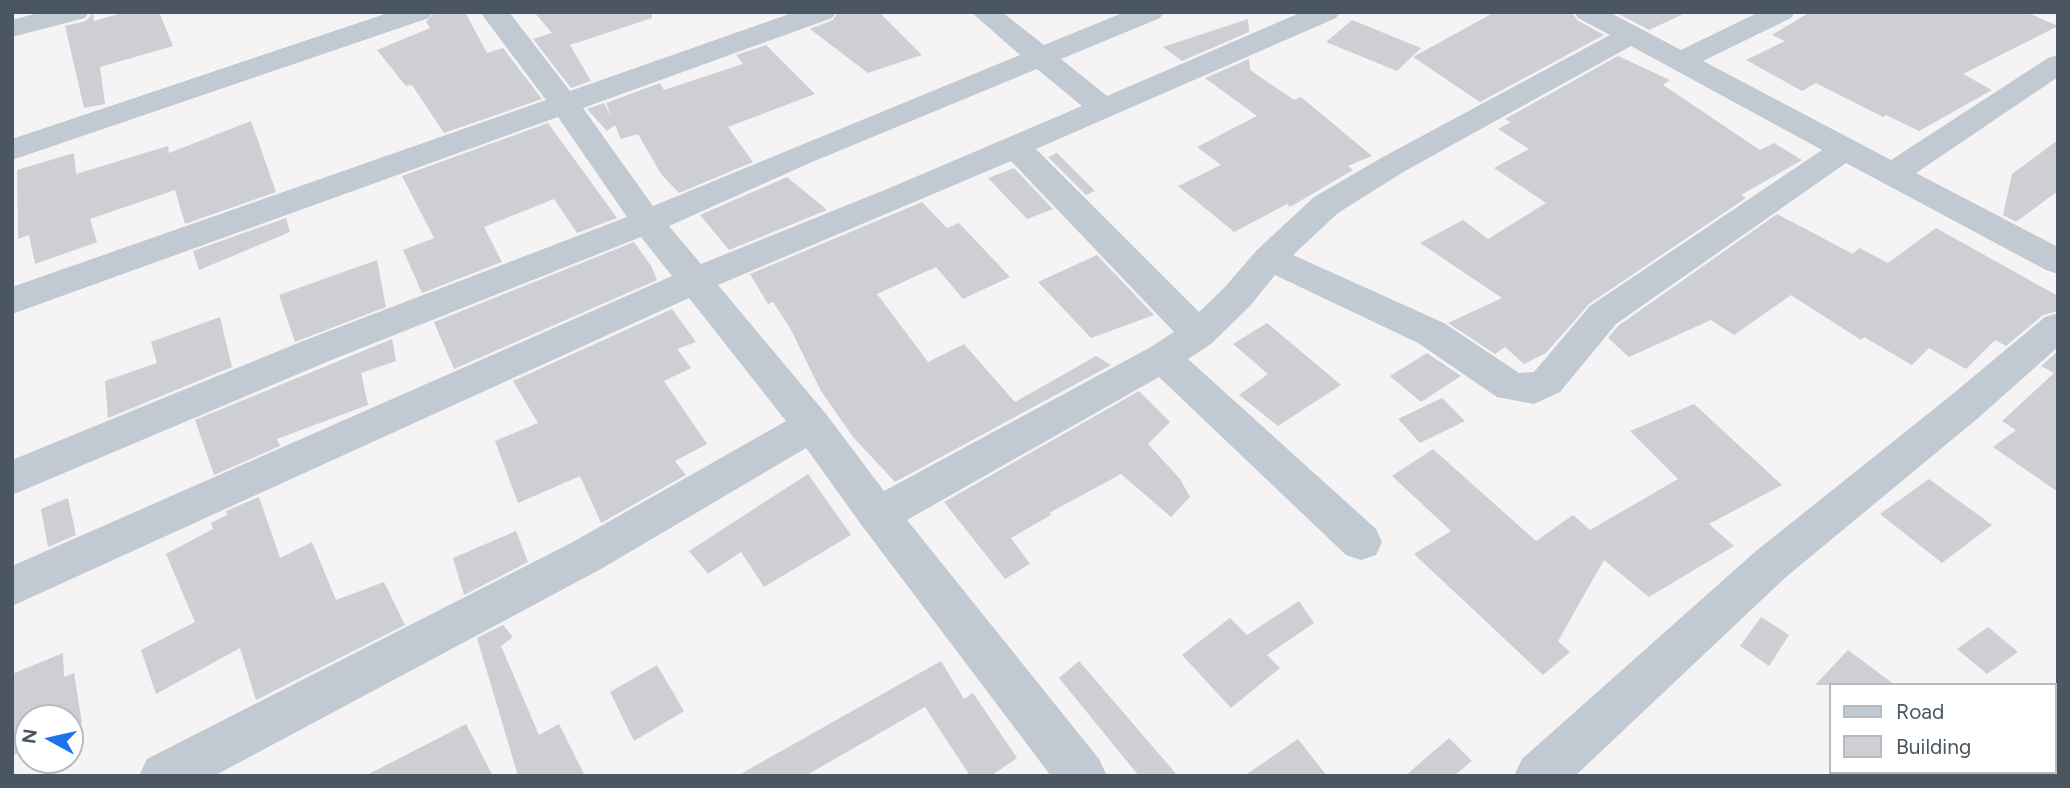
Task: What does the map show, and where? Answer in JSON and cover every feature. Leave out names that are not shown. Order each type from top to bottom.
[{"type":"street","points":[[12,29],[75,12]]},
{"type":"street","points":[[12,149],[418,12]]},
{"type":"street","points":[[494,12],[564,103],[647,222],[812,425],[878,515],[1082,776]]},
{"type":"street","points":[[12,300],[822,12]]},
{"type":"street","points":[[985,12],[1103,108]]},
{"type":"street","points":[[12,478],[316,351],[647,222],[801,155],[1044,58],[1150,12]]},
{"type":"street","points":[[12,587],[696,280],[818,231],[1326,12]]},
{"type":"street","points":[[1588,12],[2058,262]]},
{"type":"street","points":[[1680,61],[1781,12]]},
{"type":"street","points":[[878,515],[1162,358],[1198,334],[1237,298],[1269,258],[1326,205],[1394,164],[1631,35]]},
{"type":"street","points":[[1892,174],[2058,64]]},
{"type":"street","points":[[1015,146],[1198,334]]},
{"type":"street","points":[[1269,258],[1430,333],[1511,387],[1534,389],[1547,382],[1603,315],[1845,149]]},
{"type":"street","points":[[1539,776],[1770,565],[1963,408],[2058,326]]},
{"type":"street","points":[[1162,358],[1361,542]]},
{"type":"street","points":[[164,776],[586,556],[812,425]]},
{"type":"building","points":[[125,12],[159,12],[173,46],[100,67],[105,104],[84,108],[65,26],[86,21],[93,13],[94,21]]},
{"type":"building","points":[[435,12],[465,12],[487,53],[503,48],[542,99],[444,133],[412,85],[406,86],[377,50],[430,28],[426,22]]},
{"type":"building","points":[[534,12],[652,12],[652,18],[570,45],[591,81],[571,88],[533,39],[552,33]]},
{"type":"building","points":[[838,12],[879,12],[922,55],[868,73],[810,29],[833,20]]},
{"type":"building","points":[[1495,12],[1572,12],[1577,20],[1604,35],[1480,102],[1413,57]]},
{"type":"building","points":[[1615,12],[1688,12],[1649,30]]},
{"type":"building","points":[[1810,12],[2026,12],[2058,26],[1963,74],[1992,90],[1919,131],[1886,115],[1883,117],[1816,83],[1802,91],[1746,60],[1785,41],[1772,35]]},
{"type":"building","points":[[1248,19],[1249,32],[1182,61],[1163,47]]},
{"type":"building","points":[[1352,20],[1421,48],[1397,71],[1326,42]]},
{"type":"building","points":[[766,45],[815,94],[728,127],[753,162],[679,193],[661,174],[638,134],[621,139],[615,125],[607,131],[587,109],[604,103],[612,118],[606,103],[660,83],[664,90],[743,64],[736,55]]},
{"type":"building","points":[[1618,56],[1670,80],[1663,85],[1760,150],[1774,143],[1802,160],[1741,195],[1746,198],[1589,304],[1546,353],[1524,364],[1505,347],[1495,354],[1448,323],[1502,298],[1420,243],[1463,220],[1488,239],[1546,203],[1494,168],[1529,149],[1498,129],[1511,122],[1505,119]]},
{"type":"building","points":[[1249,59],[1250,70],[1294,100],[1301,97],[1372,156],[1348,166],[1353,170],[1290,207],[1287,204],[1234,232],[1178,186],[1221,165],[1197,147],[1257,116],[1205,78]]},
{"type":"building","points":[[251,121],[276,192],[185,224],[175,190],[90,219],[97,242],[35,264],[29,235],[18,239],[17,170],[74,153],[76,174],[168,146],[169,153]]},
{"type":"building","points":[[548,123],[617,218],[577,233],[554,199],[484,227],[502,262],[422,293],[403,250],[434,238],[402,176]]},
{"type":"building","points":[[2058,140],[2058,191],[2016,222],[2003,215],[2012,174]]},
{"type":"building","points":[[1057,153],[1095,191],[1086,195],[1048,157]]},
{"type":"building","points":[[1014,168],[1053,209],[1027,219],[988,178]]},
{"type":"building","points":[[787,177],[827,210],[729,250],[700,215]]},
{"type":"building","points":[[922,202],[947,228],[959,223],[1010,277],[963,299],[936,267],[877,294],[928,362],[964,344],[1015,402],[1096,356],[1111,365],[895,482],[853,437],[821,391],[790,328],[773,302],[768,304],[750,274]]},
{"type":"building","points":[[1777,214],[1853,254],[1859,248],[1888,263],[1936,228],[2058,296],[2058,311],[2043,315],[2006,346],[1995,340],[1966,369],[1929,348],[1912,365],[1864,337],[1861,340],[1791,295],[1734,335],[1711,320],[1629,357],[1608,338],[1618,326]]},
{"type":"building","points":[[286,218],[290,232],[199,270],[193,251]]},
{"type":"building","points":[[634,242],[651,266],[657,280],[454,369],[434,322]]},
{"type":"building","points":[[1097,255],[1154,315],[1091,338],[1038,282]]},
{"type":"building","points":[[377,260],[386,307],[295,342],[279,295]]},
{"type":"building","points":[[672,309],[696,342],[677,349],[691,368],[664,381],[707,444],[675,461],[686,475],[601,523],[580,476],[518,503],[495,441],[538,423],[513,381]]},
{"type":"building","points":[[220,317],[232,367],[108,418],[105,381],[157,363],[151,342]]},
{"type":"building","points":[[1267,323],[1341,385],[1278,426],[1239,395],[1268,374],[1233,344]]},
{"type":"building","points":[[392,339],[396,361],[361,373],[368,405],[277,439],[280,446],[214,475],[195,420]]},
{"type":"building","points":[[2058,351],[2058,492],[1993,447],[2016,430],[2002,421],[2054,373],[2041,366]]},
{"type":"building","points":[[1427,353],[1461,376],[1421,402],[1390,376]]},
{"type":"building","points":[[1139,391],[1170,422],[1148,444],[1180,479],[1190,497],[1171,517],[1121,474],[1049,513],[1051,515],[1011,538],[1030,564],[1005,579],[944,502]]},
{"type":"building","points":[[1442,398],[1465,421],[1420,443],[1398,419]]},
{"type":"building","points":[[1694,404],[1782,485],[1709,524],[1734,546],[1649,597],[1604,560],[1558,641],[1570,652],[1543,675],[1414,554],[1451,531],[1392,476],[1433,449],[1536,541],[1573,515],[1590,530],[1678,479],[1630,431]]},
{"type":"building","points":[[808,474],[851,535],[764,587],[741,552],[708,574],[689,551]]},
{"type":"building","points":[[1929,479],[1992,525],[1942,563],[1880,514]]},
{"type":"building","points":[[259,497],[280,558],[312,542],[336,600],[384,582],[405,625],[256,700],[240,648],[156,694],[141,650],[195,622],[166,554],[213,529],[211,523],[227,515],[226,511]]},
{"type":"building","points":[[68,498],[76,535],[48,547],[41,509]]},
{"type":"building","points":[[516,531],[528,562],[464,595],[453,558]]},
{"type":"building","points":[[1299,601],[1314,623],[1267,655],[1280,668],[1231,708],[1182,655],[1230,618],[1247,635]]},
{"type":"building","points":[[1761,617],[1789,635],[1769,666],[1740,646]]},
{"type":"building","points":[[503,625],[513,637],[501,646],[539,735],[559,724],[585,776],[518,776],[477,638]]},
{"type":"building","points":[[1988,627],[2018,652],[1987,674],[1957,649]]},
{"type":"building","points":[[1848,650],[1892,683],[1828,683],[1815,685]]},
{"type":"building","points":[[63,653],[64,677],[74,673],[79,704],[14,704],[12,756],[12,674]]},
{"type":"building","points":[[941,661],[964,699],[973,693],[1017,758],[991,776],[970,776],[925,707],[805,776],[737,776]]},
{"type":"building","points":[[1079,661],[1178,776],[1139,776],[1059,678]]},
{"type":"building","points":[[657,665],[684,711],[634,741],[610,692]]},
{"type":"building","points":[[466,724],[493,776],[365,776]]},
{"type":"building","points":[[1449,738],[1472,761],[1454,776],[1405,776]]},
{"type":"building","points":[[1298,739],[1327,776],[1244,776]]}]
